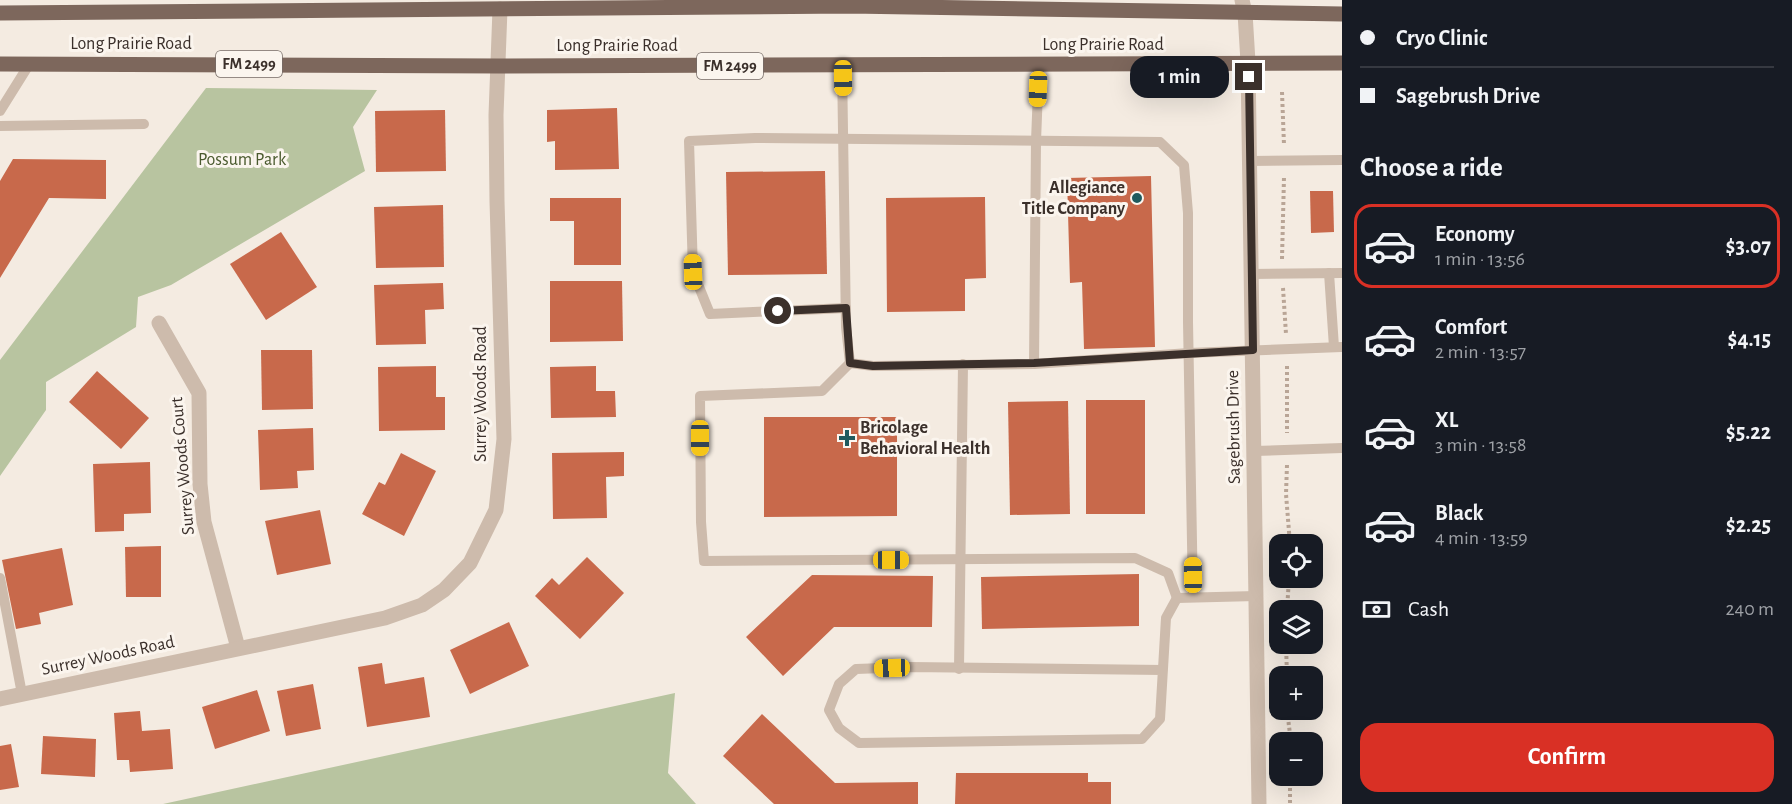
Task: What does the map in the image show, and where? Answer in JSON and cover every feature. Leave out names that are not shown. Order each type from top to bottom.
[{"type":"main road","name":"Long Prairie Road","points":[[0,13],[162,6],[850,3],[1246,4],[1342,14]]},
{"type":"main road","name":"Long Prairie Road","points":[[0,64],[499,66],[1342,63]]},
{"type":"street","name":"Surrey Woods Road","points":[[0,699],[385,618],[422,605],[444,590],[470,563],[496,510],[504,439],[497,201],[498,4]]},
{"type":"street","name":"Sagebrush Drive","points":[[1246,4],[1259,804]]},
{"type":"street","name":"Surrey Woods Court","points":[[159,323],[199,393],[200,484],[204,522],[238,648]]},
{"type":"lane","points":[[0,111],[30,63]]},
{"type":"lane","points":[[842,65],[846,308],[850,363],[822,391],[700,396],[701,522],[704,561],[1135,558],[1168,573],[1177,598],[1167,618],[1160,719],[1142,739],[859,743],[838,728],[829,710],[839,684],[855,669],[910,667],[1163,670]]},
{"type":"lane","points":[[1034,363],[1036,141],[1040,65]]},
{"type":"lane","points":[[0,126],[144,124]]},
{"type":"lane","points":[[846,308],[710,314],[693,272],[689,141],[755,138],[1160,142],[1184,165],[1188,213],[1193,597]]},
{"type":"lane","points":[[1250,161],[1342,160]]},
{"type":"lane","points":[[850,363],[873,366],[1034,363],[1189,353],[1338,347],[1329,273]]},
{"type":"lane","points":[[1251,274],[1342,273]]},
{"type":"lane","points":[[960,669],[963,364]]},
{"type":"lane","points":[[1254,451],[1342,447]]},
{"type":"lane","points":[[0,578],[22,694]]},
{"type":"lane","points":[[1177,598],[1256,596]]},
{"type":"path","points":[[1282,92],[1285,161],[1282,274],[1287,349],[1286,494],[1289,534]]},
{"type":"path","points":[[1290,786],[1290,804]]},
{"type":"green space","name":"Possum Park","points":[[206,88],[377,90],[353,127],[365,171],[171,285],[138,297],[136,327],[46,382],[46,410],[0,476],[0,360]]},
{"type":"green space","points":[[675,693],[668,773],[696,804],[163,804]]},
{"type":"building","points":[[617,108],[619,169],[555,170],[555,141],[547,142],[547,110]]},
{"type":"building","points":[[445,110],[446,171],[376,172],[375,111]]},
{"type":"building","points":[[13,159],[106,160],[106,199],[49,198],[0,278],[0,181]]},
{"type":"building","points":[[825,171],[827,274],[728,275],[726,172]]},
{"type":"building","points":[[1151,176],[1155,347],[1084,349],[1082,282],[1070,283],[1067,178]]},
{"type":"building","points":[[1310,191],[1333,191],[1334,232],[1311,233]]},
{"type":"building","points":[[985,197],[986,278],[965,279],[965,311],[887,312],[886,198]]},
{"type":"building","points":[[550,198],[621,198],[621,265],[574,265],[574,221],[550,221]]},
{"type":"building","points":[[443,205],[444,267],[376,268],[374,207]]},
{"type":"building","points":[[281,232],[317,287],[266,320],[230,264]]},
{"type":"building","points":[[550,281],[622,281],[623,341],[550,342]]},
{"type":"building","points":[[443,283],[444,309],[425,310],[426,344],[376,345],[374,285]]},
{"type":"building","points":[[261,350],[312,350],[313,409],[262,410]]},
{"type":"building","points":[[436,366],[436,397],[445,397],[445,430],[379,431],[378,367]]},
{"type":"building","points":[[596,366],[596,391],[615,391],[616,417],[551,418],[550,367]]},
{"type":"building","points":[[97,371],[149,418],[121,449],[69,402]]},
{"type":"building","points":[[1086,400],[1145,400],[1145,514],[1086,514]]},
{"type":"building","points":[[1068,401],[1070,514],[1010,515],[1008,402]]},
{"type":"building","points":[[764,417],[897,417],[897,516],[764,517]]},
{"type":"building","points":[[313,428],[314,470],[297,471],[298,488],[260,490],[258,430]]},
{"type":"building","points":[[624,452],[624,476],[606,477],[607,518],[553,519],[552,453]]},
{"type":"building","points":[[401,453],[436,471],[404,536],[362,514],[379,482],[385,485]]},
{"type":"building","points":[[150,462],[151,513],[124,514],[124,531],[95,532],[93,464]]},
{"type":"building","points":[[320,510],[331,564],[277,575],[265,521]]},
{"type":"building","points":[[161,546],[161,597],[126,597],[125,547]]},
{"type":"building","points":[[62,548],[73,605],[39,613],[41,624],[16,629],[2,560]]},
{"type":"building","points":[[587,557],[624,593],[580,639],[535,596],[552,578],[559,585]]},
{"type":"building","points":[[1139,574],[1139,626],[982,629],[981,577]]},
{"type":"building","points":[[812,575],[933,576],[932,627],[834,627],[783,676],[746,637]]},
{"type":"building","points":[[509,622],[529,666],[470,694],[450,650]]},
{"type":"building","points":[[382,663],[385,684],[424,677],[430,717],[367,727],[358,667]]},
{"type":"building","points":[[313,684],[321,729],[286,736],[277,691]]},
{"type":"building","points":[[257,690],[270,731],[215,749],[202,707]]},
{"type":"building","points":[[140,711],[142,731],[170,729],[173,769],[130,772],[129,760],[117,760],[114,713]]},
{"type":"building","points":[[762,714],[835,783],[918,782],[918,804],[774,804],[723,756]]},
{"type":"building","points":[[43,736],[96,739],[95,777],[41,774]]},
{"type":"building","points":[[11,744],[19,787],[0,790],[0,746]]},
{"type":"building","points":[[956,773],[1088,773],[1088,782],[1111,782],[1111,804],[955,804]]},
{"type":"place","name":"Allegiance Title Company","points":[[1137,198]]},
{"type":"place","name":"Bricolage Behavioral Health","points":[[847,438]]},
{"type":"route","points":[[778,311],[846,308],[850,363],[873,366],[1034,363],[1253,350],[1249,77]]}]
